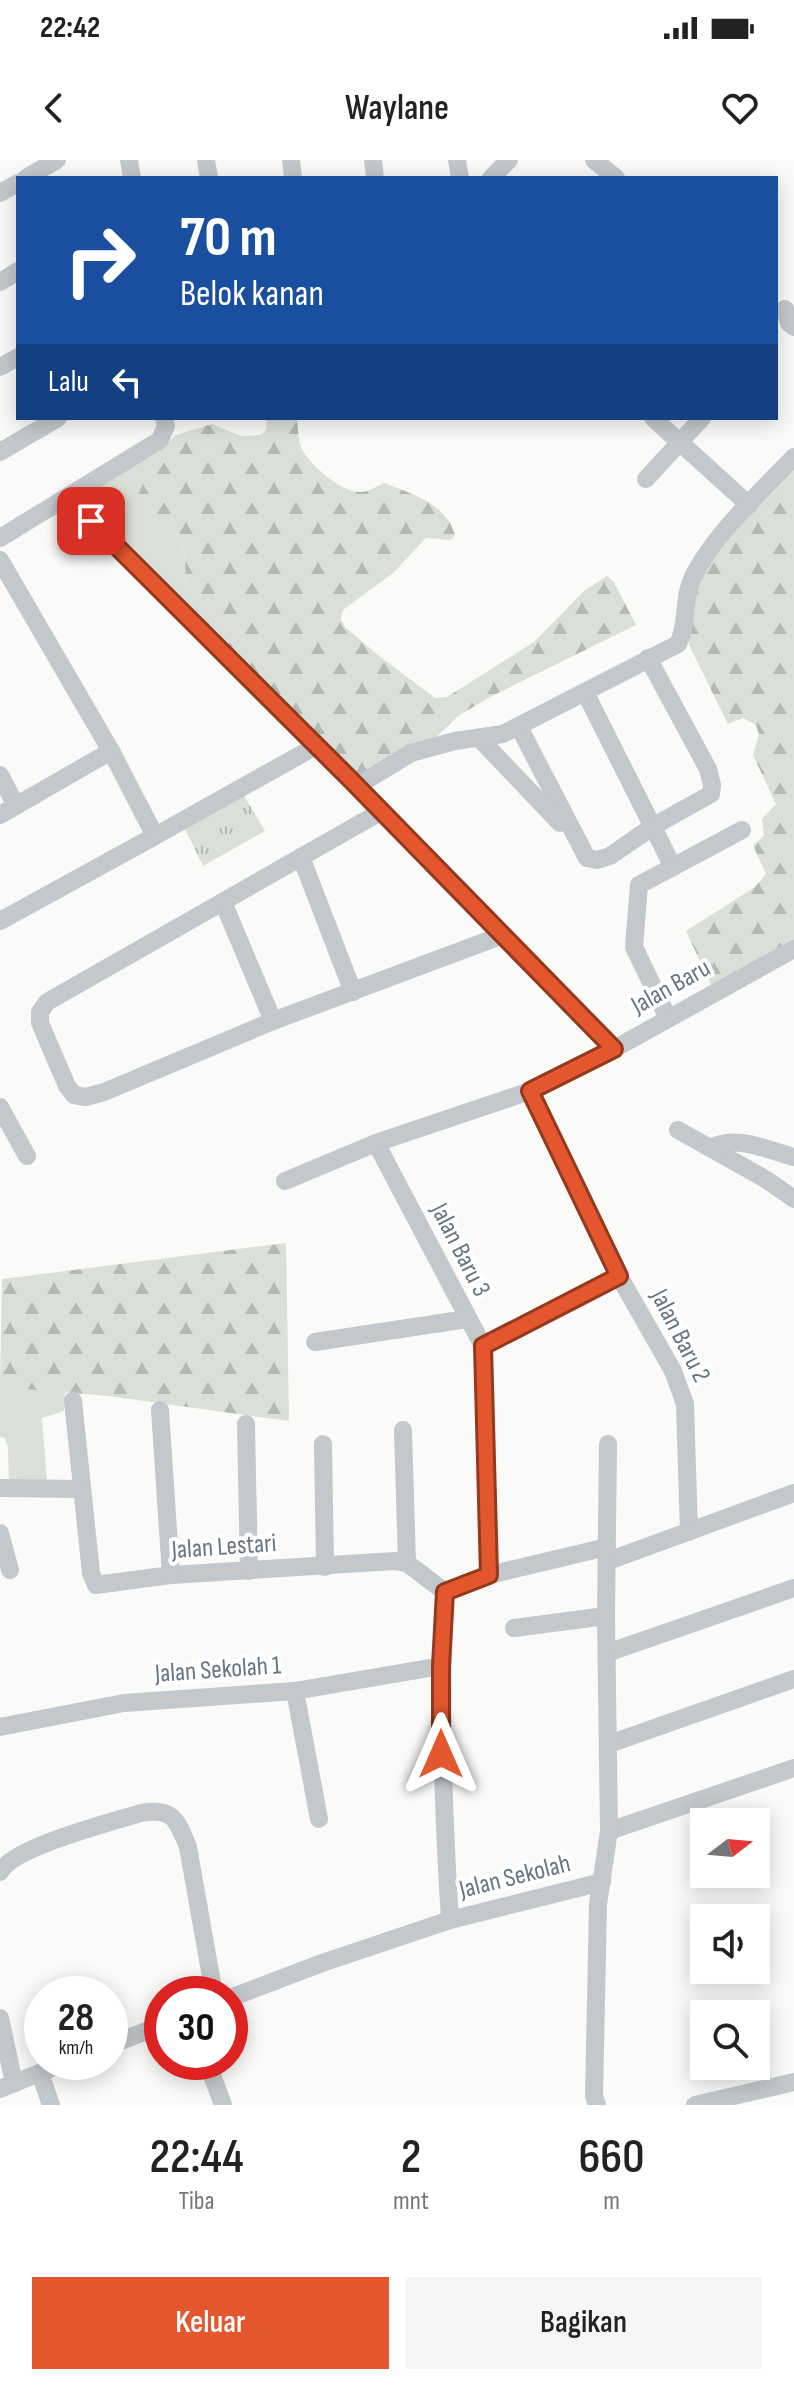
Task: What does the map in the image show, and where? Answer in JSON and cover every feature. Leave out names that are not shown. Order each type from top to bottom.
[{"type":"street","points":[[29,176],[57,160]]},
{"type":"street","points":[[493,176],[509,160]]},
{"type":"street","points":[[594,160],[614,176]]},
{"type":"street","points":[[0,452],[55,420]]},
{"type":"street","points":[[0,538],[160,440],[166,426],[164,420]]},
{"type":"street","points":[[655,420],[749,505]]},
{"type":"street","points":[[646,479],[700,420]]},
{"type":"street","points":[[357,786],[411,753],[503,734],[519,727],[678,644],[685,629],[684,606],[692,578],[714,546],[794,457]]},
{"type":"street","points":[[68,498],[382,811],[614,1049]]},
{"type":"street","points":[[0,560],[111,751],[155,836]]},
{"type":"street","points":[[519,727],[587,858],[597,860],[610,856],[652,827],[711,794],[708,769],[648,658]]},
{"type":"street","points":[[585,692],[673,867]]},
{"type":"street","points":[[479,738],[575,839]]},
{"type":"street","points":[[0,921],[316,746]]},
{"type":"street","points":[[0,775],[8,811],[111,751]]},
{"type":"street","points":[[382,811],[47,1002],[40,1012],[44,1038],[74,1095],[86,1097],[104,1092],[273,1021],[503,935]]},
{"type":"street","points":[[668,1018],[634,947],[639,885],[742,830]]},
{"type":"street","points":[[301,857],[353,992]]},
{"type":"street","points":[[223,902],[273,1021]]},
{"type":"street","name":"Jalan Baru","points":[[285,1181],[376,1143],[530,1091],[614,1049],[794,949]]},
{"type":"street","name":"Jalan Baru 2","points":[[530,1091],[619,1276],[673,1371],[685,1404],[689,1532]]},
{"type":"street","points":[[0,1107],[27,1156]]},
{"type":"street","points":[[678,1130],[767,1180],[794,1199]]},
{"type":"street","points":[[710,1148],[721,1142],[733,1141],[794,1157]]},
{"type":"street","name":"Jalan Baru 3","points":[[376,1143],[483,1346],[489,1575]]},
{"type":"street","points":[[483,1346],[619,1276]]},
{"type":"street","points":[[315,1342],[467,1319]]},
{"type":"street","points":[[0,1488],[81,1489],[73,1401]]},
{"type":"street","points":[[160,1410],[171,1575]]},
{"type":"street","points":[[246,1424],[249,1571]]},
{"type":"street","points":[[403,1430],[407,1563],[445,1592]]},
{"type":"street","points":[[323,1444],[325,1567]]},
{"type":"street","points":[[602,1882],[609,1831],[606,1616],[608,1444]]},
{"type":"street","name":"Jalan Lestari","points":[[81,1489],[93,1584],[100,1586],[171,1575],[395,1561],[407,1563]]},
{"type":"street","points":[[445,1592],[489,1575],[608,1554],[689,1532],[794,1493]]},
{"type":"street","points":[[0,1533],[10,1570]]},
{"type":"street","points":[[607,1653],[794,1588]]},
{"type":"street","points":[[445,1592],[441,1666],[442,1783],[450,1920]]},
{"type":"street","points":[[514,1628],[606,1616]]},
{"type":"street","name":"Jalan Sekolah 1","points":[[0,1727],[124,1703],[295,1691],[441,1666]]},
{"type":"street","points":[[609,1744],[794,1679]]},
{"type":"street","points":[[295,1691],[319,1819]]},
{"type":"street","points":[[609,1831],[794,1768]]},
{"type":"street","points":[[0,1872],[10,1859],[37,1847],[141,1813],[155,1810],[169,1813],[179,1825],[188,1847],[211,1976]]},
{"type":"street","name":"Jalan Sekolah","points":[[248,1991],[450,1920],[602,1882],[598,1904],[594,2096],[597,2105]]},
{"type":"street","points":[[0,2018],[7,2086]]},
{"type":"street","points":[[42,2080],[51,2105]]},
{"type":"street","points":[[214,2080],[223,2105]]},
{"type":"street","points":[[695,2105],[794,2082]]},
{"type":"green space","points":[[267,420],[297,420],[302,449],[319,470],[336,483],[361,492],[384,483],[427,501],[451,524],[455,535],[451,540],[426,538],[393,573],[343,610],[341,619],[345,627],[379,656],[435,698],[447,697],[534,642],[584,591],[607,576],[614,582],[636,625],[492,696],[458,716],[431,742],[358,779],[185,609],[185,558],[180,539],[176,530],[154,524],[138,495],[155,455],[176,435],[212,424],[241,436],[261,435],[266,430]]},
{"type":"green space","points":[[158,450],[149,473],[154,524],[176,530],[180,539],[185,558],[185,609],[78,500]]},
{"type":"green space","points":[[794,467],[794,942],[712,987],[686,931],[755,887],[766,874],[753,845],[764,836],[762,819],[776,804],[753,755],[759,735],[756,725],[743,718],[728,724],[689,645],[690,606],[696,583],[739,526]]},
{"type":"green space","points":[[240,789],[265,831],[203,866],[181,821]]},
{"type":"green space","points":[[286,1243],[289,1421],[108,1396],[0,1387],[2,1279]]},
{"type":"green space","points":[[0,1387],[65,1392],[64,1411],[42,1418],[47,1482],[9,1483],[8,1448],[5,1438],[0,1437]]},
{"type":"route","points":[[91,521],[350,779],[614,1049],[530,1091],[619,1276],[483,1346],[489,1575],[445,1592],[441,1754]]}]
